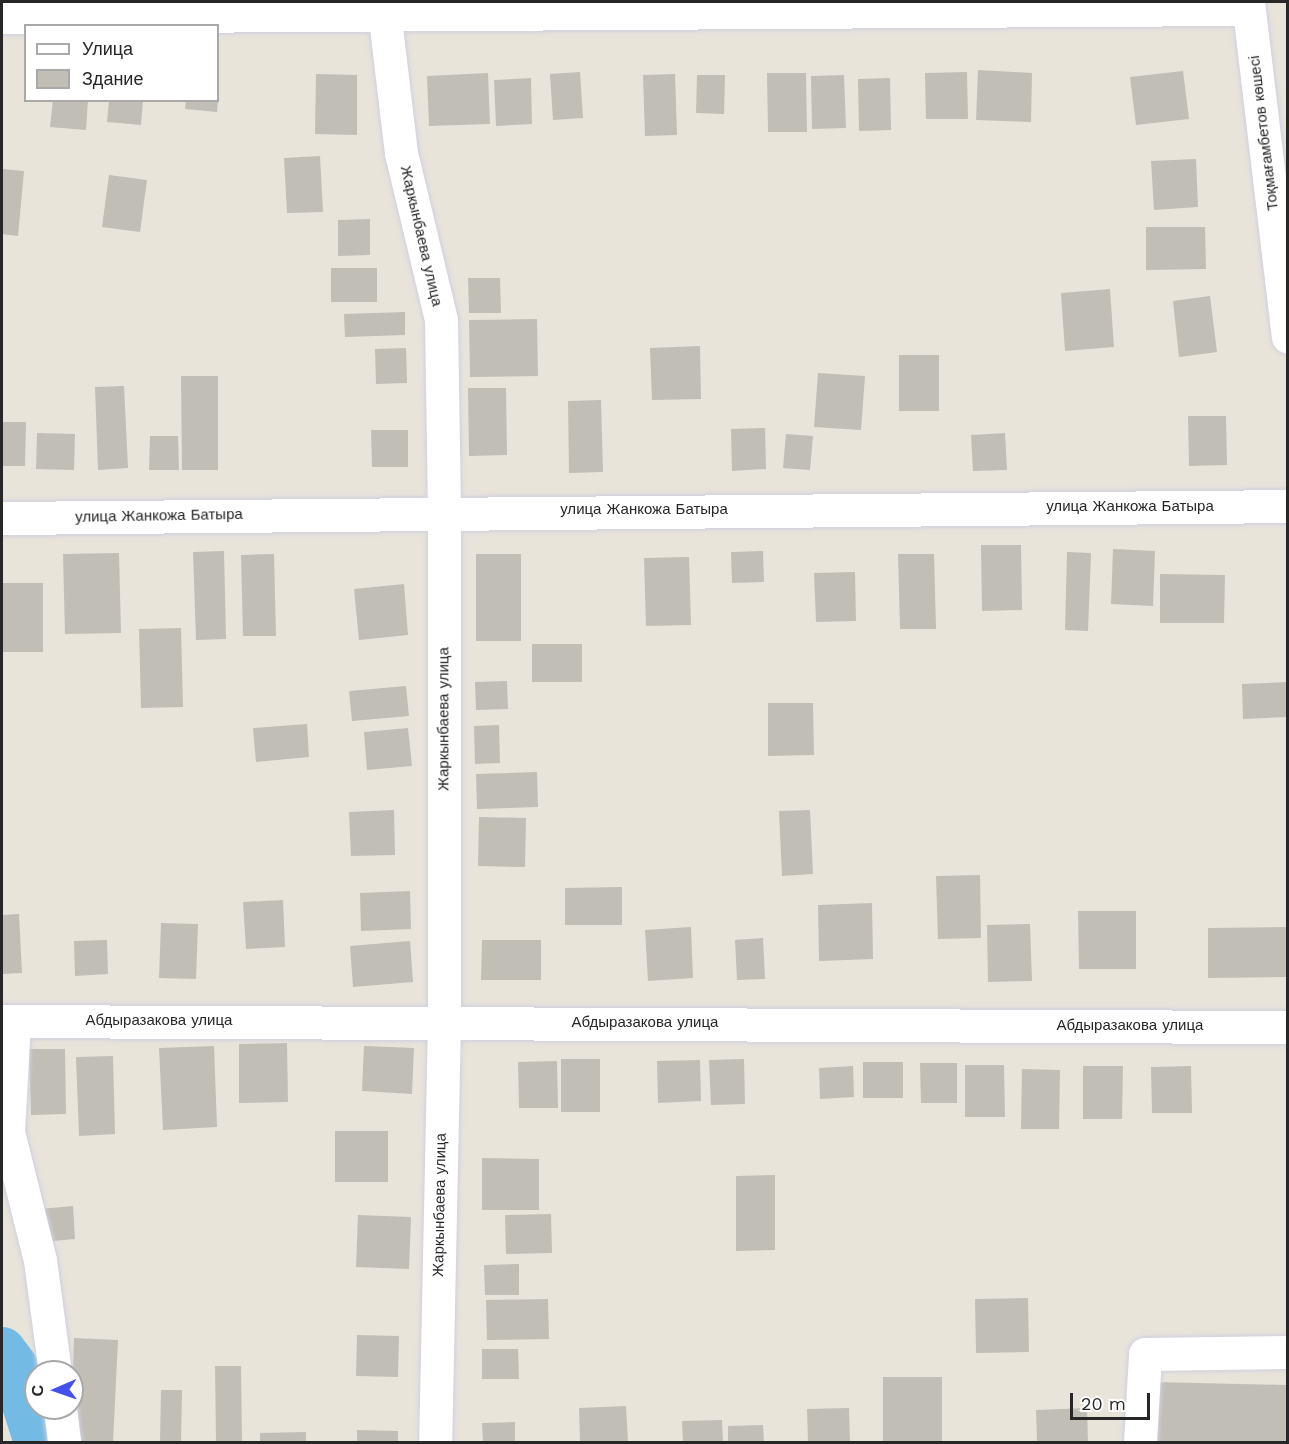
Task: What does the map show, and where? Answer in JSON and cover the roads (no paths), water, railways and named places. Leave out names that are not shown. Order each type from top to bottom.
[{"type":"street","points":[[2,16],[384,8],[1249,5]]},
{"type":"street","name":"Тоқмағамбетов көшесі","points":[[1249,5],[1287,337]]},
{"type":"street","name":"Жаркынбаева улица","points":[[384,8],[401,153],[441,320],[444,512],[444,1021],[435,1443]]},
{"type":"street","name":"улица Жанкожа Батыра","points":[[2,518],[444,512],[1287,506]]},
{"type":"street","points":[[8,1021],[8,1132],[40,1260],[53,1360]]},
{"type":"street","name":"Абдыразакова улица","points":[[8,1021],[444,1021],[1287,1027]]},
{"type":"street","points":[[1140,1443],[1144,1354],[1287,1352]]},
{"type":"street","points":[[61,1420],[64,1443]]},
{"type":"waterway","points":[[2,1351],[14,1367],[38,1442]]}]
